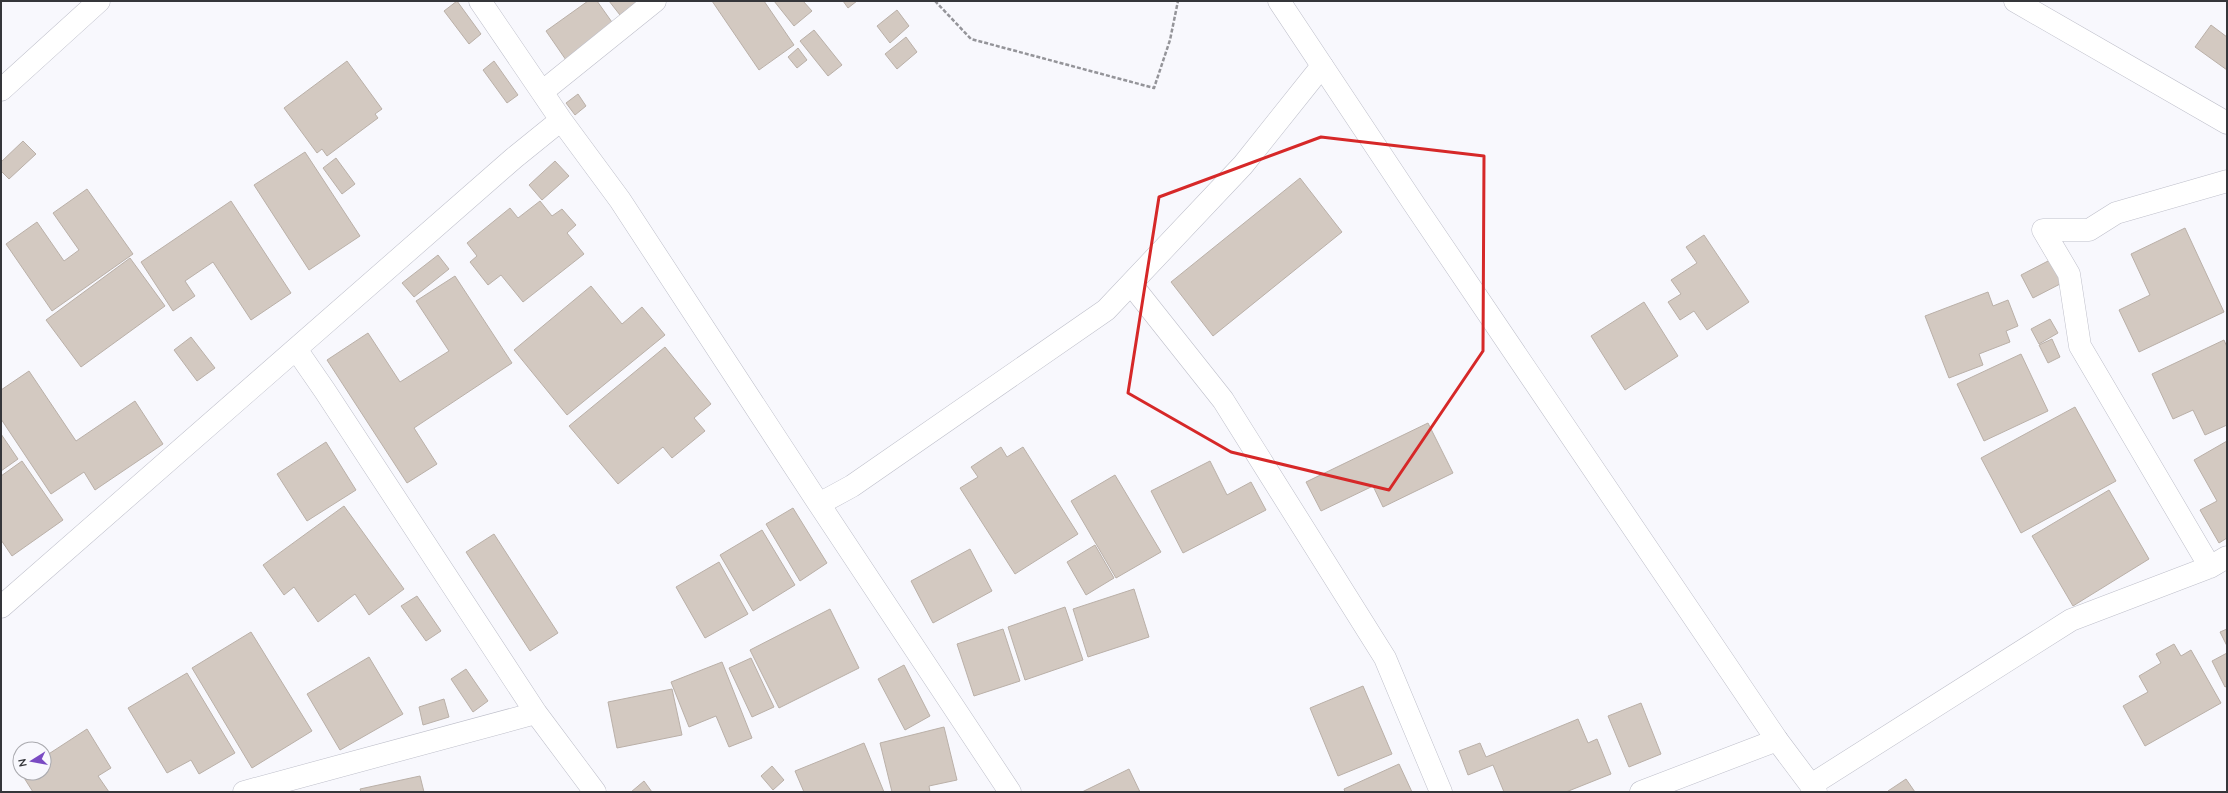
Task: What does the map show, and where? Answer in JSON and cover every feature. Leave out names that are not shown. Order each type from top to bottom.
[{"type":"street","points":[[1,90],[99,1]]},
{"type":"street","points":[[480,1],[560,120],[620,200],[1010,792]]},
{"type":"street","points":[[542,92],[655,1]]},
{"type":"street","points":[[1279,1],[1777,740],[1813,789],[2071,620],[2218,562],[2080,346],[2070,274],[2043,230],[2089,230],[2116,213],[2227,181]]},
{"type":"street","points":[[2023,3],[2227,123]]},
{"type":"street","points":[[819,504],[852,486],[1106,310],[1243,165],[1322,66]]},
{"type":"street","points":[[1,607],[514,158],[560,120]]},
{"type":"street","points":[[1131,284],[1223,400],[1385,658],[1441,792]]},
{"type":"street","points":[[296,349],[536,713],[595,792]]},
{"type":"street","points":[[244,792],[291,786],[536,713]]},
{"type":"street","points":[[1641,792],[1777,740]]},
{"type":"path","points":[[935,1],[971,39],[1154,88],[1170,40],[1178,1]]},
{"type":"highlighted area","points":[[1321,137],[1484,156],[1483,351],[1389,490],[1231,452],[1128,393],[1159,197]]},
{"type":"building","points":[[457,1],[481,34],[469,44],[444,11]]},
{"type":"building","points":[[588,1],[597,1],[614,25],[566,60],[546,31]]},
{"type":"building","points":[[609,1],[638,1],[620,15]]},
{"type":"building","points":[[712,1],[764,1],[794,45],[759,70]]},
{"type":"building","points":[[774,1],[803,1],[812,11],[794,26]]},
{"type":"building","points":[[843,1],[857,1],[848,8]]},
{"type":"building","points":[[897,10],[909,26],[890,43],[877,26]]},
{"type":"building","points":[[2211,25],[2227,37],[2227,70],[2195,47]]},
{"type":"building","points":[[814,30],[842,65],[828,76],[800,41]]},
{"type":"building","points":[[906,37],[917,52],[897,69],[885,54]]},
{"type":"building","points":[[798,48],[807,60],[797,68],[788,57]]},
{"type":"building","points":[[347,61],[382,109],[375,114],[378,118],[327,156],[322,149],[317,153],[284,108]]},
{"type":"building","points":[[494,61],[518,95],[507,103],[483,70]]},
{"type":"building","points":[[578,94],[586,106],[575,115],[566,103]]},
{"type":"building","points":[[23,141],[36,154],[9,179],[1,171],[1,162]]},
{"type":"building","points":[[305,152],[360,236],[309,270],[254,185]]},
{"type":"building","points":[[336,158],[355,184],[342,194],[323,168]]},
{"type":"building","points":[[555,161],[569,176],[542,200],[529,185]]},
{"type":"building","points":[[1300,178],[1342,232],[1213,336],[1171,282]]},
{"type":"building","points":[[87,189],[133,254],[52,311],[6,244],[37,222],[64,261],[79,250],[53,213]]},
{"type":"building","points":[[231,201],[291,293],[251,320],[213,262],[185,281],[195,296],[173,311],[141,262]]},
{"type":"building","points":[[540,201],[552,216],[562,209],[576,225],[567,233],[584,254],[523,302],[501,275],[488,285],[470,262],[477,256],[467,243],[510,208],[518,218]]},
{"type":"building","points":[[2185,228],[2224,312],[2139,352],[2119,310],[2150,295],[2131,254]]},
{"type":"building","points":[[1704,235],[1749,302],[1707,330],[1694,311],[1680,320],[1668,302],[1681,294],[1671,280],[1697,263],[1686,247]]},
{"type":"building","points":[[438,255],[449,269],[414,297],[402,283]]},
{"type":"building","points":[[130,258],[165,306],[81,367],[46,320]]},
{"type":"building","points":[[2050,260],[2062,283],[2033,298],[2021,275]]},
{"type":"building","points":[[455,276],[512,363],[414,428],[437,464],[407,483],[327,360],[368,333],[400,382],[449,351],[416,301]]},
{"type":"building","points":[[591,286],[622,324],[642,307],[665,335],[567,415],[514,350]]},
{"type":"building","points":[[1988,292],[1993,306],[2008,300],[2018,326],[2006,331],[2010,342],[1979,354],[1983,365],[1949,378],[1925,316]]},
{"type":"building","points":[[1644,302],[1678,356],[1625,390],[1591,336]]},
{"type":"building","points":[[2050,319],[2058,333],[2039,344],[2031,329]]},
{"type":"building","points":[[191,337],[215,368],[197,381],[174,350]]},
{"type":"building","points":[[2052,339],[2060,357],[2048,363],[2039,345]]},
{"type":"building","points":[[2224,340],[2227,347],[2227,425],[2205,435],[2193,410],[2173,419],[2152,374]]},
{"type":"building","points":[[665,347],[711,404],[694,418],[705,431],[672,458],[663,447],[618,484],[569,426]]},
{"type":"building","points":[[2021,354],[2048,411],[1984,441],[1957,384]]},
{"type":"building","points":[[29,371],[76,441],[135,401],[163,444],[95,490],[84,472],[51,494],[1,419],[1,390]]},
{"type":"building","points":[[2075,407],[2116,481],[2021,533],[1981,458]]},
{"type":"building","points":[[1428,423],[1453,473],[1383,507],[1373,486],[1321,511],[1306,482]]},
{"type":"building","points":[[1,434],[18,459],[1,471]]},
{"type":"building","points":[[2227,441],[2227,538],[2219,543],[2200,510],[2217,501],[2194,460]]},
{"type":"building","points":[[326,442],[356,490],[307,521],[277,474]]},
{"type":"building","points":[[1001,447],[1007,457],[1023,447],[1078,534],[1015,574],[960,488],[978,477],[971,467]]},
{"type":"building","points":[[22,461],[63,520],[12,556],[1,540],[1,476]]},
{"type":"building","points":[[1210,461],[1227,495],[1251,482],[1266,510],[1183,553],[1151,491]]},
{"type":"building","points":[[1115,475],[1161,552],[1116,578],[1071,501]]},
{"type":"building","points":[[2109,490],[2149,559],[2073,606],[2032,536]]},
{"type":"building","points":[[344,506],[404,589],[369,615],[355,594],[318,622],[294,587],[284,595],[263,565]]},
{"type":"building","points":[[793,508],[827,563],[800,581],[766,524]]},
{"type":"building","points":[[762,530],[795,585],[753,611],[720,555]]},
{"type":"building","points":[[494,534],[558,633],[530,651],[466,552]]},
{"type":"building","points":[[1095,545],[1114,578],[1086,595],[1067,562]]},
{"type":"building","points":[[970,549],[992,591],[933,623],[911,581]]},
{"type":"building","points":[[719,562],[748,614],[705,638],[676,587]]},
{"type":"building","points":[[1134,589],[1149,637],[1088,657],[1073,609]]},
{"type":"building","points":[[417,596],[441,631],[426,641],[401,606]]},
{"type":"building","points":[[1065,607],[1083,660],[1025,680],[1008,627]]},
{"type":"building","points":[[830,609],[859,668],[779,708],[750,650]]},
{"type":"building","points":[[1003,629],[1020,681],[974,696],[957,644]]},
{"type":"building","points":[[2227,629],[2227,646],[2220,632]]},
{"type":"building","points":[[251,632],[312,731],[252,768],[192,668]]},
{"type":"building","points":[[2174,644],[2181,656],[2191,650],[2221,703],[2145,746],[2123,706],[2148,692],[2139,676],[2161,663],[2156,654]]},
{"type":"building","points":[[2227,653],[2227,686],[2225,687],[2212,661]]},
{"type":"building","points":[[369,657],[403,714],[340,750],[307,694]]},
{"type":"building","points":[[751,658],[774,707],[752,717],[729,668]]},
{"type":"building","points":[[722,662],[752,738],[729,747],[716,716],[689,727],[671,682]]},
{"type":"building","points":[[904,665],[930,716],[905,730],[878,679]]},
{"type":"building","points":[[466,669],[488,701],[473,712],[451,679]]},
{"type":"building","points":[[187,673],[235,753],[199,774],[191,760],[167,773],[128,708]]},
{"type":"building","points":[[1363,686],[1392,754],[1338,776],[1310,708]]},
{"type":"building","points":[[672,689],[682,735],[617,748],[608,702]]},
{"type":"building","points":[[444,699],[449,717],[423,725],[419,707]]},
{"type":"building","points":[[1641,703],[1661,754],[1629,767],[1608,716]]},
{"type":"building","points":[[1578,719],[1588,743],[1597,739],[1611,774],[1566,792],[1504,792],[1493,765],[1468,775],[1459,751],[1480,743],[1486,757]]},
{"type":"building","points":[[944,727],[957,780],[929,786],[930,792],[892,792],[880,743]]},
{"type":"building","points":[[87,729],[111,768],[98,776],[109,792],[33,792],[26,781],[52,781],[52,752]]},
{"type":"building","points":[[864,743],[884,792],[804,792],[795,771]]},
{"type":"building","points":[[1399,764],[1412,792],[1345,792],[1344,789]]},
{"type":"building","points":[[772,766],[784,780],[773,790],[761,776]]},
{"type":"building","points":[[1129,769],[1140,792],[1082,792]]},
{"type":"building","points":[[420,776],[424,792],[361,792],[360,789]]},
{"type":"building","points":[[1906,779],[1915,792],[1888,791]]},
{"type":"building","points":[[644,781],[652,792],[631,792]]}]
